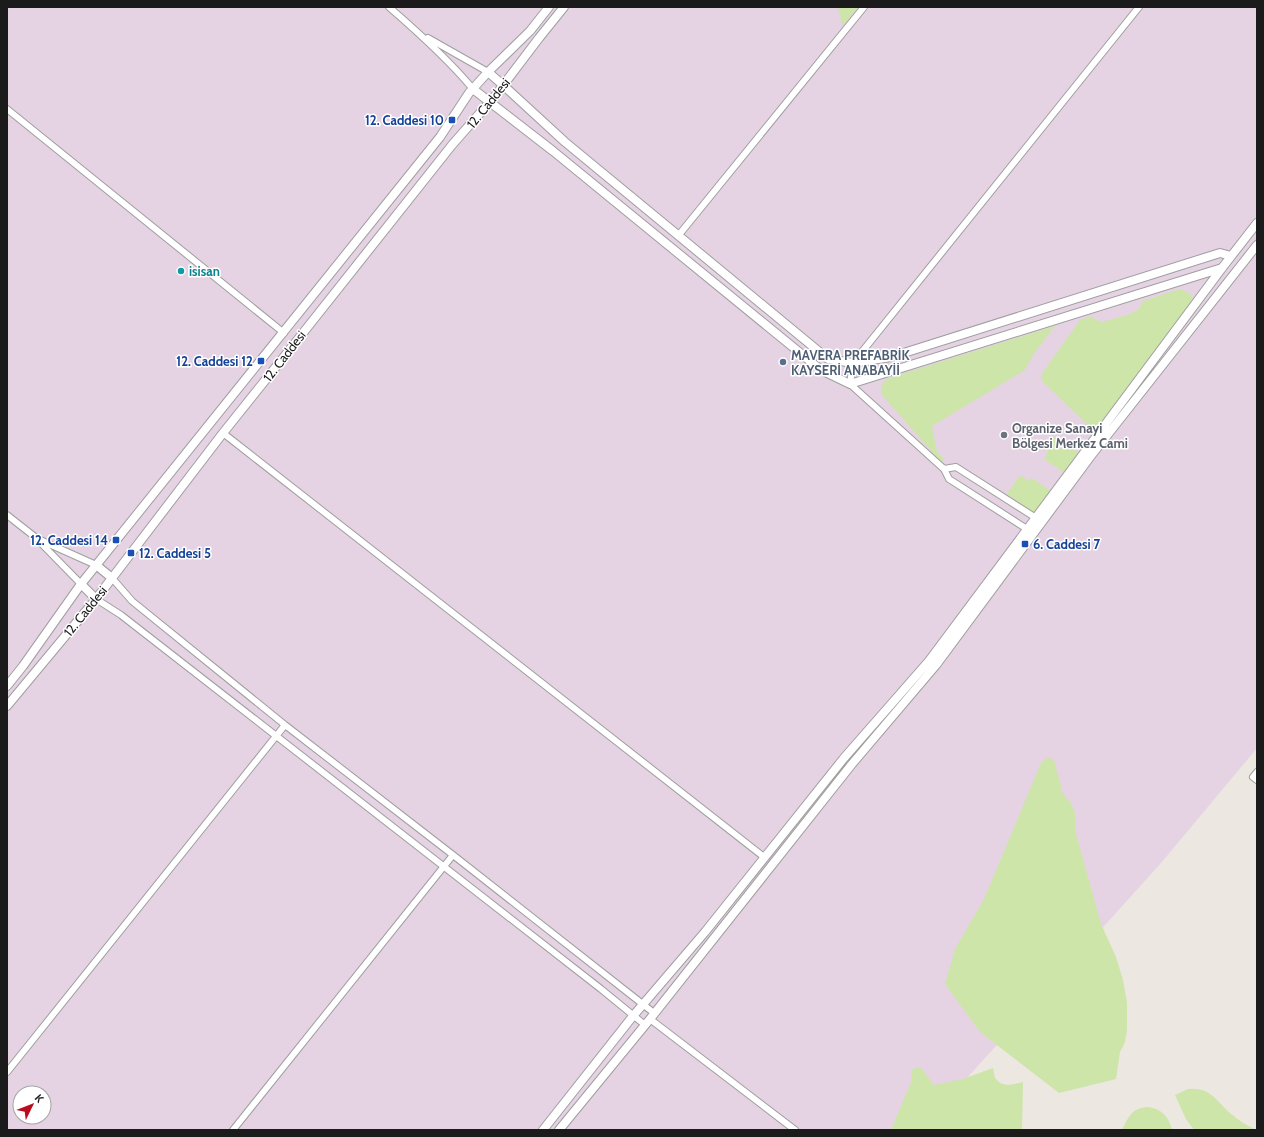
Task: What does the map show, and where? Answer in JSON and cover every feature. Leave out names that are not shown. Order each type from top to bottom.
[{"type":"street","points":[[389,7],[421,35],[473,89],[489,103],[553,151],[821,370],[850,384],[944,469],[949,479],[1027,529]]},
{"type":"street","name":"12. Caddesi","points":[[7,686],[23,666],[81,584],[440,137],[473,89],[488,72],[530,31],[549,7]]},
{"type":"street","name":"12. Caddesi","points":[[7,706],[96,599],[223,433],[452,145],[504,85],[564,7]]},
{"type":"street","points":[[670,246],[864,7]]},
{"type":"street","points":[[850,384],[853,363],[1139,7]]},
{"type":"street","points":[[421,35],[488,72],[565,142],[828,359],[853,363],[890,357],[1220,253],[1231,256]]},
{"type":"street","points":[[7,110],[284,333]]},
{"type":"street","points":[[543,1130],[633,1016],[705,932],[844,758],[929,661],[1257,223]]},
{"type":"street","points":[[559,1130],[650,1019],[852,764],[936,665],[1090,457],[1257,245]]},
{"type":"street","points":[[850,384],[1222,268]]},
{"type":"street","points":[[223,433],[764,857]]},
{"type":"street","points":[[944,469],[956,467],[1036,518]]},
{"type":"street","points":[[7,516],[34,537],[96,599],[276,735],[601,988],[633,1016],[650,1019]]},
{"type":"street","points":[[34,537],[96,565],[112,578],[132,601],[285,725],[643,1005],[650,1019],[795,1130]]},
{"type":"street","points":[[7,1072],[285,725]]},
{"type":"street","points":[[1257,772],[1253,777],[1257,780]]},
{"type":"street","points":[[233,1130],[453,855]]},
{"type":"shaded area","points":[[7,7],[1257,7],[1257,748],[1161,863],[920,1130],[7,1130]]},
{"type":"green space","points":[[839,7],[858,7],[843,26],[838,9]]},
{"type":"green space","points":[[1180,289],[1191,294],[1193,301],[1094,431],[1042,381],[1041,378],[1043,372],[1080,320],[1092,316],[1096,320],[1102,322],[1127,315],[1138,310],[1143,301]]},
{"type":"green space","points":[[1055,326],[1033,355],[1025,370],[932,426],[937,451],[944,459],[943,462],[940,461],[881,394],[881,386],[886,379]]},
{"type":"green space","points":[[1053,436],[1079,453],[1066,474],[1044,459],[1048,452],[1045,449]]},
{"type":"green space","points":[[1020,475],[1029,481],[1032,478],[1051,491],[1035,514],[1007,494]]},
{"type":"green space","points":[[1050,758],[1054,760],[1063,794],[1071,803],[1075,813],[1075,830],[1101,924],[1116,957],[1123,980],[1127,1003],[1127,1030],[1125,1042],[1120,1052],[1116,1079],[1059,1093],[980,1032],[945,984],[955,949],[984,899],[1041,763],[1045,759]]},
{"type":"green space","points":[[918,1067],[922,1069],[934,1085],[963,1079],[993,1068],[995,1078],[1001,1083],[1011,1085],[1023,1082],[1022,1130],[891,1130],[911,1082],[912,1071],[914,1068]]},
{"type":"green space","points":[[1188,1089],[1196,1089],[1207,1092],[1236,1118],[1257,1130],[1194,1130],[1186,1119],[1175,1095]]},
{"type":"green space","points":[[1148,1107],[1164,1114],[1169,1121],[1172,1130],[1122,1130],[1134,1111]]},
{"type":"place","name":"12. Caddesi 10","points":[[452,120]]},
{"type":"place","name":"isisan","points":[[181,271]]},
{"type":"place","name":"12. Caddesi 12","points":[[261,361]]},
{"type":"place","name":"MAVERA PREFABRİK KAYSERİ ANABAYİİ","points":[[783,362]]},
{"type":"place","name":"Organize Sanayi Bölgesi Merkez Cami","points":[[1004,435]]},
{"type":"place","name":"12. Caddesi 14","points":[[116,540]]},
{"type":"place","name":"6. Caddesi 7","points":[[1025,544]]},
{"type":"place","name":"12. Caddesi 5","points":[[131,553]]}]
